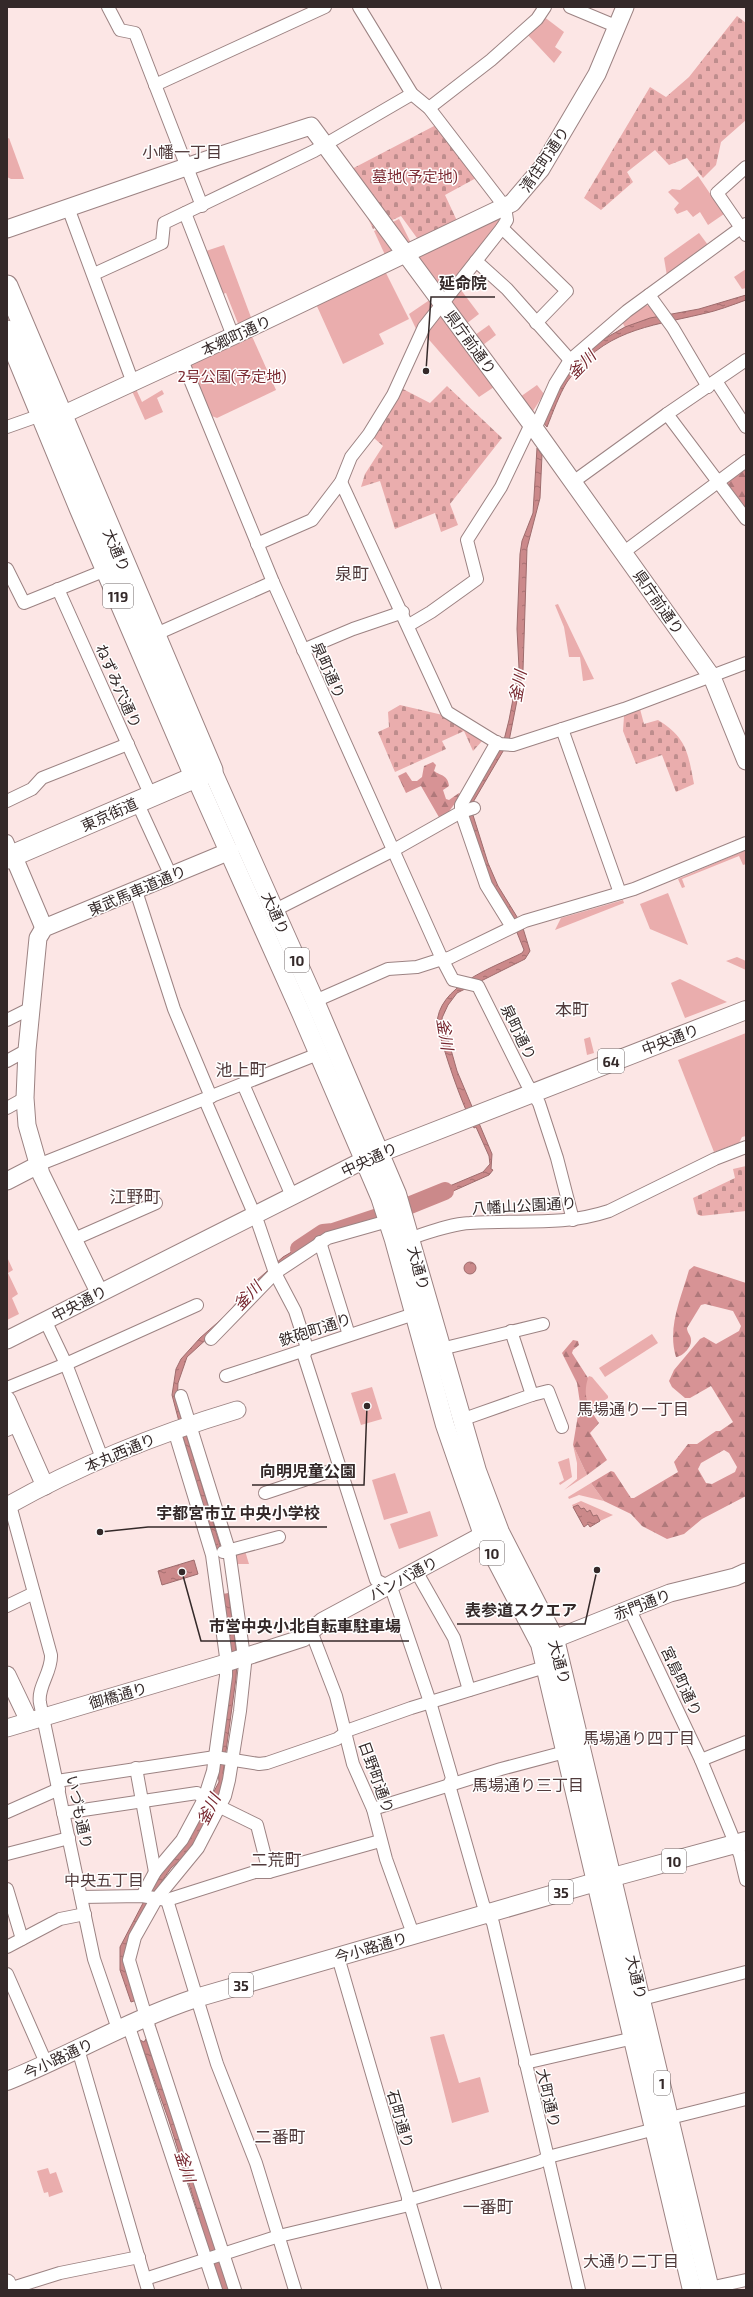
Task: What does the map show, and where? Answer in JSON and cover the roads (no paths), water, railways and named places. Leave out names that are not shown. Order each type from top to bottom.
[{"type":"highway","name":"大通り","points":[[7,286],[106,570],[204,773]]},
{"type":"highway","name":"大通り","points":[[7,331],[51,415],[154,635],[204,773]]},
{"type":"highway","name":"東京街道","points":[[9,851],[144,799],[204,773]]},
{"type":"main road","name":"大通り","points":[[204,773],[230,851],[380,1197],[411,1238],[490,1531]]},
{"type":"main road","name":"大通り","points":[[204,773],[275,910],[397,1194],[396,1218],[414,1314],[445,1425],[490,1531],[548,1642],[605,1880],[634,2038],[698,2289]]},
{"type":"main road","name":"中央通り","points":[[364,1160],[380,1152],[532,1092],[746,1010]]},
{"type":"main road","name":"大通り","points":[[548,1642],[545,1667],[565,1752],[642,1999],[670,2118],[698,2289]]},
{"type":"main road","name":"10","points":[[605,1880],[741,1842]]},
{"type":"main road","name":"今小路通り","points":[[7,2081],[47,2065],[131,2023],[196,1998],[413,1934],[605,1880]]},
{"type":"street","points":[[108,7],[120,30],[135,33],[202,206]]},
{"type":"street","points":[[155,84],[325,7]]},
{"type":"street","points":[[257,544],[312,520],[340,482],[351,457],[369,434],[393,395],[424,327],[502,228],[506,220],[505,207],[429,108],[412,94],[359,7]]},
{"type":"street","points":[[429,108],[491,60],[537,19],[545,7]]},
{"type":"street","points":[[570,7],[618,27]]},
{"type":"street","name":"清住町通り","points":[[407,255],[505,207],[519,197],[541,169],[597,74],[618,27],[625,7]]},
{"type":"street","points":[[94,274],[162,243],[164,223],[202,206],[328,143],[412,94]]},
{"type":"street","name":"県庁前通り","points":[[7,229],[218,156],[311,126],[533,426],[712,677],[746,761]]},
{"type":"street","points":[[409,625],[432,612],[476,579],[477,574],[467,540],[502,487],[555,384],[570,360],[607,327],[649,295],[744,229],[717,193],[746,167]]},
{"type":"street","points":[[70,213],[94,274],[133,383]]},
{"type":"street","points":[[185,213],[233,336]]},
{"type":"street","points":[[502,228],[567,291],[536,323]]},
{"type":"street","name":"本郷町通り","points":[[51,415],[133,383],[407,255]]},
{"type":"street","points":[[476,261],[507,289],[570,360]]},
{"type":"street","points":[[649,295],[712,384],[746,427]]},
{"type":"street","name":"泉町通り","points":[[182,360],[273,582],[392,851],[442,958],[453,980],[463,981],[478,986],[527,1084],[539,1103],[557,1158],[573,1220]]},
{"type":"street","points":[[573,482],[667,414],[746,360]]},
{"type":"street","points":[[667,414],[746,519]]},
{"type":"street","points":[[7,427],[51,415]]},
{"type":"street","points":[[624,552],[746,461]]},
{"type":"street","points":[[340,482],[409,625],[447,712],[497,742],[513,745],[624,709],[746,663]]},
{"type":"street","points":[[7,569],[24,603],[106,570]]},
{"type":"street","points":[[154,635],[273,582]]},
{"type":"street","name":"ねずみ穴通り","points":[[58,589],[128,744],[144,799],[171,876]]},
{"type":"street","points":[[303,650],[353,629],[402,612]]},
{"type":"street","points":[[562,729],[620,893]]},
{"type":"street","points":[[497,742],[461,805],[461,812],[486,885],[512,927]]},
{"type":"street","points":[[7,801],[32,789],[42,778],[128,744]]},
{"type":"street","points":[[275,910],[392,851],[461,812],[474,808]]},
{"type":"street","points":[[315,1001],[388,969],[417,967],[442,958],[449,958],[525,921],[620,893],[746,843]]},
{"type":"street","points":[[9,851],[44,928],[38,938],[27,1050],[25,1098],[27,1125],[38,1165],[72,1240],[99,1292]]},
{"type":"street","name":"東武馬車道通り","points":[[44,928],[230,851]]},
{"type":"street","points":[[136,891],[174,1009],[208,1099],[255,1214],[273,1268],[295,1311],[307,1348],[304,1356],[376,1580],[388,1586]]},
{"type":"street","points":[[7,1020],[31,1008]]},
{"type":"street","points":[[7,1061],[27,1050]]},
{"type":"street","points":[[7,1181],[38,1165],[208,1099],[318,1054]]},
{"type":"street","points":[[243,1084],[292,1196]]},
{"type":"street","points":[[7,1108],[25,1098]]},
{"type":"street","name":"八幡山公園通り","points":[[411,1238],[468,1223],[573,1220],[609,1212],[715,1159],[746,1147]]},
{"type":"street","name":"中央通り","points":[[7,1340],[99,1292],[364,1160]]},
{"type":"street","points":[[72,1240],[156,1202]]},
{"type":"street","points":[[211,1339],[273,1268],[328,1238],[396,1218]]},
{"type":"street","points":[[320,1242],[350,1335]]},
{"type":"street","points":[[7,1388],[66,1364],[197,1304]]},
{"type":"street","name":"鉄砲町通り","points":[[226,1376],[307,1348],[414,1314]]},
{"type":"street","points":[[46,1320],[66,1364],[102,1458]]},
{"type":"street","points":[[441,1349],[542,1324]]},
{"type":"street","points":[[511,1331],[532,1395]]},
{"type":"street","points":[[461,1420],[532,1395],[548,1391],[562,1427]]},
{"type":"street","points":[[181,1396],[182,1427],[220,1552],[236,1660],[226,1676],[211,1779],[212,1802],[198,1848],[135,1938],[129,1960],[131,2023],[216,2257],[235,2290]]},
{"type":"street","points":[[7,1400],[12,1427],[45,1486]]},
{"type":"street","name":"本丸西通り","points":[[8,1505],[102,1458],[182,1427],[237,1410]]},
{"type":"street","points":[[142,1896],[155,1872],[212,1802],[227,1789],[240,1711],[236,1660],[220,1552],[182,1427]]},
{"type":"street","points":[[265,1493],[340,1468]]},
{"type":"street","name":"いづも通り","points":[[8,1505],[52,1655],[50,1669],[40,1698],[36,1719],[58,1785],[94,1959],[131,2023]]},
{"type":"street","name":"バンバ通り","points":[[311,1631],[323,1621],[490,1531]]},
{"type":"street","points":[[220,1552],[279,1537]]},
{"type":"street","points":[[416,1571],[454,1638],[469,1690]]},
{"type":"street","name":"赤門通り","points":[[548,1642],[629,1608],[670,1593],[735,1577],[746,1572]]},
{"type":"street","name":"大町通り","points":[[388,1586],[393,1593],[430,1702],[452,1778],[449,1785],[483,1904],[493,1923],[546,2158],[579,2290]]},
{"type":"street","points":[[7,1606],[34,1593]]},
{"type":"street","name":"宮島町通り","points":[[629,1608],[700,1760],[741,1842],[746,1880]]},
{"type":"street","name":"御橋通り","points":[[7,1728],[236,1660],[302,1638],[311,1631]]},
{"type":"street","name":"日野町通り","points":[[311,1631],[336,1696],[353,1764],[373,1809],[380,1841],[413,1934]]},
{"type":"street","points":[[7,1812],[58,1785],[136,1768],[215,1757],[259,1764],[267,1763],[337,1739],[352,1729],[430,1702],[545,1667]]},
{"type":"street","points":[[7,1675],[36,1719]]},
{"type":"street","points":[[700,1760],[746,1742]]},
{"type":"street","points":[[373,1809],[449,1785],[565,1752]]},
{"type":"street","points":[[136,1768],[155,1872]]},
{"type":"street","points":[[63,1812],[197,1793],[257,1825],[269,1872]]},
{"type":"street","points":[[7,1854],[68,1838]]},
{"type":"street","points":[[81,1897],[142,1896],[162,1899],[255,1872],[269,1872],[380,1841]]},
{"type":"street","points":[[7,1889],[22,1939]]},
{"type":"street","points":[[162,1899],[217,2064],[233,2101],[256,2164],[295,2290]]},
{"type":"street","points":[[7,1947],[60,1919],[85,1914]]},
{"type":"street","name":"石町通り","points":[[338,1957],[435,2290]]},
{"type":"street","points":[[642,1999],[746,1972]]},
{"type":"street","points":[[7,1974],[47,2065]]},
{"type":"street","points":[[131,2023],[216,2257],[216,2290]]},
{"type":"street","points":[[524,2063],[634,2038]]},
{"type":"street","points":[[78,2049],[146,2284],[216,2257],[279,2236],[409,2202],[546,2158],[656,2129]]},
{"type":"street","points":[[670,2118],[746,2099]]},
{"type":"street","points":[[8,2287],[60,2273],[139,2258]]},
{"type":"street","points":[[698,2289],[746,2280]]},
{"type":"water","points":[[746,295],[746,300],[724,308],[627,333],[611,341],[596,351],[581,365],[567,382],[547,427],[542,421],[564,377],[588,350],[604,339],[625,327],[650,318],[699,309]]},
{"type":"water","points":[[537,448],[542,455],[540,498],[527,548],[523,670],[509,741],[472,804],[472,812],[488,863],[498,886],[522,925],[530,951],[525,959],[457,993],[448,1005],[442,1018],[457,1071],[492,1154],[491,1169],[493,1170],[489,1175],[424,1204],[424,1201],[421,1198],[483,1172],[490,1164],[489,1156],[476,1127],[474,1128],[468,1115],[449,1064],[437,1025],[439,1011],[446,999],[468,980],[522,953],[524,950],[516,930],[490,886],[464,806],[504,740],[509,720],[519,668],[517,629],[520,554],[522,541],[533,513]]},
{"type":"water","points":[[363,1218],[363,1223],[316,1239],[187,1357],[178,1383],[177,1403],[223,1555],[234,1632],[237,1661],[236,1678],[223,1773],[224,1776],[218,1799],[212,1808],[200,1834],[183,1858],[171,1868],[162,1881],[132,1936],[137,2000],[131,2002],[120,1970],[120,1947],[153,1884],[165,1867],[183,1848],[219,1782],[218,1768],[231,1681],[196,1486],[172,1395],[176,1369],[181,1359],[200,1338],[225,1316],[256,1281],[283,1257],[312,1240],[313,1236],[321,1231],[335,1230]]},
{"type":"water","points":[[468,1262],[472,1262],[476,1268],[472,1274],[468,1274],[464,1270],[464,1266]]},
{"type":"water","points":[[578,1505],[581,1509],[584,1508],[587,1512],[590,1510],[593,1516],[597,1515],[600,1521],[590,1527],[588,1524],[584,1527],[573,1507]]},
{"type":"water","points":[[194,1560],[198,1574],[162,1585],[158,1571]]},
{"type":"water","points":[[146,2039],[216,2245],[209,2247],[168,2118],[140,2040],[144,2042]]},
{"type":"water","points":[[224,2268],[231,2290],[223,2290],[217,2271]]},
{"type":"waterway","name":"釜川","points":[[299,1249],[323,1233],[333,1232],[393,1212],[445,1191]]},
{"type":"waterway","name":"釜川","points":[[205,2223],[227,2290]]},
{"type":"place","name":"延命院","points":[[426,371]]},
{"type":"place","name":"向明児童公園","points":[[367,1406]]},
{"type":"place","name":"宇都宮市立 中央小学校","points":[[100,1532]]},
{"type":"place","name":"表参道スクエア","points":[[597,1570]]},
{"type":"place","name":"市営中央小北自転車駐車場","points":[[182,1572]]},
{"type":"district","name":"小幡一丁目","points":[[182,151]]},
{"type":"district","name":"泉町","points":[[352,573]]},
{"type":"district","name":"本町","points":[[572,1009]]},
{"type":"district","name":"池上町","points":[[241,1069]]},
{"type":"district","name":"江野町","points":[[135,1196]]},
{"type":"district","name":"馬場通り一丁目","points":[[633,1408]]},
{"type":"district","name":"馬場通り四丁目","points":[[639,1737]]},
{"type":"district","name":"馬場通り三丁目","points":[[528,1784]]},
{"type":"district","name":"二荒町","points":[[276,1859]]},
{"type":"district","name":"中央五丁目","points":[[104,1879]]},
{"type":"district","name":"二番町","points":[[280,2136]]},
{"type":"district","name":"一番町","points":[[488,2206]]},
{"type":"district","name":"大通り二丁目","points":[[631,2260]]},
{"type":"park label","name":"墓地(予定地)","points":[[415,176]]},
{"type":"park label","name":"2号公園(予定地)","points":[[232,376]]}]
